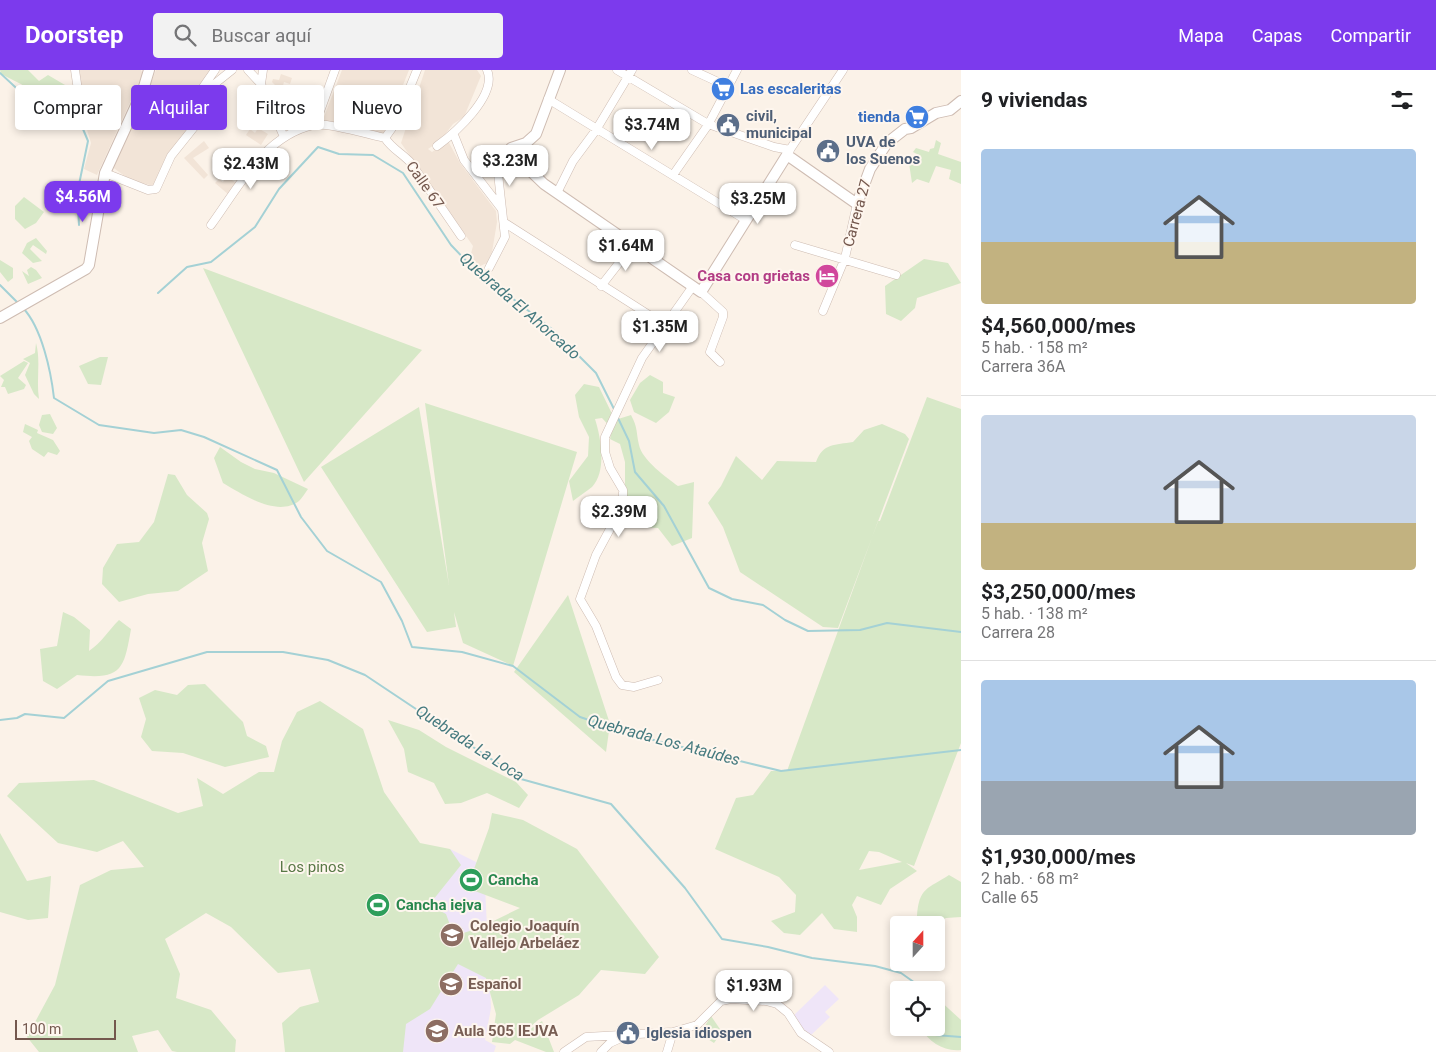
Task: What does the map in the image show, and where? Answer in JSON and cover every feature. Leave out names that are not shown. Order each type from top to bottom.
[{"type":"street","points":[[76,70],[78,85]]},
{"type":"street","points":[[0,318],[86,269],[89,264],[105,173],[144,90],[149,70]]},
{"type":"street","points":[[105,173],[148,190],[156,189],[171,156],[196,126],[200,112],[201,90],[215,70]]},
{"type":"street","points":[[213,85],[232,70]]},
{"type":"street","points":[[248,70],[261,84],[284,137]]},
{"type":"street","points":[[261,84],[263,70]]},
{"type":"street","points":[[324,100],[335,70]]},
{"type":"street","points":[[324,127],[385,138],[395,124],[416,70]]},
{"type":"street","points":[[490,268],[505,237],[505,223],[497,164],[499,156],[511,148],[526,143],[536,134],[560,70]]},
{"type":"street","points":[[617,70],[631,74],[709,124],[788,152],[857,204]]},
{"type":"street","points":[[692,70],[729,87]]},
{"type":"street","points":[[673,175],[709,124],[737,70]]},
{"type":"street","points":[[658,680],[634,687],[622,685],[616,676],[596,626],[580,599],[596,555],[623,505],[623,490],[610,468],[604,444],[616,410],[637,368],[697,289],[709,283],[788,152],[843,70]]},
{"type":"street","points":[[437,146],[454,134],[476,110],[488,86],[488,73]]},
{"type":"street","points":[[557,193],[573,161],[596,130],[631,74]]},
{"type":"street","points":[[548,100],[746,220]]},
{"type":"street","name":"Carrera 27","points":[[823,311],[845,258],[857,204],[870,169],[887,143],[905,129],[911,128],[936,113],[950,110],[961,101]]},
{"type":"street","points":[[211,225],[267,149],[284,137],[302,130]]},
{"type":"street","points":[[454,134],[464,160],[503,210]]},
{"type":"street","name":"Calle 67","points":[[385,138],[391,147],[411,163],[461,236]]},
{"type":"street","points":[[511,148],[532,174],[697,289],[718,307],[723,317],[710,352],[720,362]]},
{"type":"street","points":[[505,223],[668,328]]},
{"type":"street","points":[[601,286],[633,244]]},
{"type":"street","points":[[795,244],[896,275]]},
{"type":"street","points":[[564,1052],[586,1037],[673,1032],[697,1025],[721,1001],[731,999],[766,1001],[777,1004],[788,1013],[801,1033],[829,1052]]},
{"type":"street","points":[[667,1052],[673,1032]]},
{"type":"street","points":[[601,1052],[610,1043],[626,1035]]},
{"type":"shaded area","points":[[78,70],[141,70],[143,74],[138,85],[131,85],[131,100],[121,122],[121,85],[80,85]]},
{"type":"shaded area","points":[[156,70],[212,70],[203,85],[150,85]]},
{"type":"shaded area","points":[[342,70],[409,70],[403,85],[336,85]]},
{"type":"shaded area","points":[[425,70],[477,70],[481,76],[464,117],[453,124],[440,141],[428,149],[432,152],[448,141],[460,163],[496,211],[497,222],[492,252],[487,263],[480,266],[470,257],[473,246],[401,143],[405,130],[421,130],[420,85]]},
{"type":"shaded area","points":[[281,74],[292,78],[290,84],[284,82],[283,85],[275,85],[272,82],[273,79],[279,80]]},
{"type":"shaded area","points":[[334,91],[334,125],[324,122],[324,117]]},
{"type":"shaded area","points":[[131,127],[131,130],[190,130],[154,186],[130,180],[111,166]]},
{"type":"shaded area","points":[[87,130],[117,130],[97,175],[84,169],[91,143]]},
{"type":"shaded area","points":[[249,130],[255,133],[257,130],[261,130],[268,134],[261,145],[246,135]]},
{"type":"shaded area","points":[[360,130],[385,130],[383,135]]},
{"type":"shaded area","points":[[204,141],[209,148],[193,158],[208,175],[204,179],[184,158]]},
{"type":"shaded area","points":[[227,176],[237,184],[229,195],[215,183],[219,179],[223,182]]},
{"type":"shaded area","name":"Colegio Joaquín Vallejo Arbeláez","points":[[450,849],[484,866],[491,1008],[485,1040],[496,1046],[494,1052],[387,1052],[392,1003]]},
{"type":"shaded area","points":[[825,985],[839,999],[825,1012],[830,1017],[810,1036],[792,1017]]},
{"type":"green space","points":[[0,70],[28,70],[39,81],[48,75],[65,85],[23,85],[1,74]]},
{"type":"green space","points":[[936,140],[941,143],[938,154],[961,162],[961,184],[949,179],[951,170],[936,166],[929,183],[917,179],[912,183],[909,163],[917,164],[921,156],[913,152],[916,148],[929,152],[930,149],[934,148]]},
{"type":"green space","points":[[24,197],[44,212],[36,223],[25,229],[15,219],[15,206]]},
{"type":"green space","points":[[36,238],[47,251],[46,254],[33,245],[30,249],[42,261],[33,263],[22,253],[27,243]]},
{"type":"green space","points":[[924,259],[948,263],[961,283],[917,298],[915,308],[901,321],[886,314],[885,286]]},
{"type":"green space","points":[[0,260],[13,268],[13,278],[8,282],[0,272]]},
{"type":"green space","points":[[31,267],[42,278],[28,284],[22,271],[29,276],[27,270]]},
{"type":"green space","points":[[203,268],[422,350],[304,482]]},
{"type":"green space","points":[[36,343],[39,399],[34,394],[25,375],[30,363],[23,359],[35,353]]},
{"type":"green space","points":[[100,357],[108,357],[101,385],[88,384],[79,366]]},
{"type":"green space","points":[[24,361],[28,363],[18,378],[26,385],[24,389],[8,394],[5,387],[1,387],[4,380],[0,376]]},
{"type":"green space","points":[[650,375],[663,382],[663,393],[675,397],[669,412],[656,423],[634,412],[630,400],[640,383]]},
{"type":"green space","points":[[584,384],[599,387],[615,420],[631,415],[636,427],[641,451],[656,468],[678,486],[694,482],[692,538],[672,546],[658,528],[635,527],[625,510],[625,462],[620,444],[610,439],[612,429],[602,418],[595,419],[601,445],[600,472],[592,487],[573,501],[569,481],[588,456],[589,437],[579,417],[575,395]]},
{"type":"green space","points":[[927,397],[961,409],[961,743],[914,866],[906,863],[917,871],[890,889],[881,905],[857,896],[852,905],[857,917],[857,932],[834,929],[822,913],[800,935],[784,933],[771,921],[795,912],[796,895],[779,877],[715,849],[736,798],[753,795],[771,771],[787,771],[878,521],[880,521]],"holes":[[[869,851],[879,852],[902,862],[859,870]]]},
{"type":"green space","points":[[425,403],[577,452],[513,666],[463,643],[454,612],[456,627],[427,632],[321,467],[419,407],[449,585]]},
{"type":"green space","points":[[50,414],[57,428],[53,434],[42,432],[39,425],[42,415]]},
{"type":"green space","points":[[25,424],[38,430],[37,433],[53,440],[60,451],[57,455],[48,452],[44,457],[32,449],[29,441],[32,437],[23,432]]},
{"type":"green space","points":[[882,424],[905,434],[909,439],[838,628],[823,627],[740,572],[723,527],[708,503],[721,486],[736,456],[762,480],[777,461],[816,462],[822,451],[826,448],[853,442],[864,430]]},
{"type":"green space","points":[[220,447],[241,462],[255,469],[274,473],[308,489],[299,501],[290,506],[270,506],[250,498],[223,483],[214,458]]},
{"type":"green space","points":[[168,474],[175,475],[187,495],[207,513],[209,519],[202,543],[208,571],[178,591],[148,594],[119,602],[102,584],[103,568],[117,544],[139,542],[154,522]]},
{"type":"green space","points":[[568,595],[610,724],[606,752],[514,672]]},
{"type":"green space","points":[[63,612],[74,617],[90,630],[89,651],[94,648],[119,620],[131,629],[126,654],[118,669],[103,676],[77,675],[57,689],[43,681],[40,649],[57,646]]},
{"type":"green space","points":[[205,684],[243,722],[247,736],[266,746],[269,757],[225,767],[183,753],[152,751],[141,737],[146,719],[139,698],[155,690],[177,695],[188,685]]},
{"type":"green space","name":"Los pinos","points":[[320,701],[363,729],[384,792],[420,843],[450,849],[461,865],[429,905],[446,914],[454,936],[479,928],[520,908],[467,888],[489,828],[492,813],[523,820],[577,849],[659,957],[645,974],[601,970],[579,995],[538,1020],[520,1036],[542,1021],[554,1052],[546,1052],[515,1040],[510,1044],[492,1042],[496,1014],[486,978],[458,964],[430,1009],[406,1024],[403,1052],[285,1052],[282,1023],[300,1007],[319,1002],[310,969],[278,973],[231,927],[206,913],[165,939],[180,974],[176,998],[211,1010],[236,1040],[235,1052],[172,1051],[158,1030],[132,1036],[138,1052],[39,1052],[27,1037],[55,985],[80,885],[111,870],[144,867],[123,841],[97,852],[58,843],[7,796],[19,783],[94,780],[178,813],[203,806],[197,778],[223,794],[259,772],[274,772],[282,741],[297,712]]},
{"type":"green space","points":[[388,720],[419,730],[446,747],[516,782],[528,795],[519,808],[487,793],[461,803],[445,804],[434,783],[408,772],[404,749]]},
{"type":"green space","points":[[0,833],[27,881],[51,876],[48,918],[28,920],[0,912]]},
{"type":"green space","points":[[949,875],[961,882],[961,917],[945,919],[945,916],[917,916],[922,894],[930,886]]},
{"type":"green space","points":[[945,1005],[961,1020],[961,1050],[943,1048],[926,1036],[945,1036]]},
{"type":"green space","points":[[711,1016],[722,1032],[714,1043],[700,1034]]},
{"type":"waterway","name":"Quebrada El Ahorcado","points":[[0,73],[27,98],[56,97],[75,110],[88,141],[77,194],[79,225]]},
{"type":"waterway","name":"Quebrada El Ahorcado","points":[[158,293],[187,267],[211,262],[255,227],[279,189],[318,147],[339,154],[373,155],[403,173],[451,245],[473,268],[552,329],[596,373],[615,411]]},
{"type":"waterway","name":"Quebrada Los Ataúdes","points":[[0,285],[18,303]]},
{"type":"waterway","name":"Quebrada Los Ataúdes","points":[[23,308],[30,317],[40,338],[48,363],[54,398],[99,425],[154,433],[181,430],[204,437],[277,470],[301,517],[327,551],[381,582],[402,621],[412,647],[462,652],[513,666],[580,717],[637,736],[781,771],[961,750]]},
{"type":"waterway","name":"Quebrada El Ahorcado","points":[[618,418],[629,441],[635,472],[664,506],[709,588],[732,599],[763,605],[785,620],[808,631],[860,630],[887,623],[961,632]]},
{"type":"waterway","name":"Quebrada La Loca","points":[[0,720],[17,718],[25,714],[64,718],[108,681],[207,652],[283,652],[328,660],[365,675],[521,779],[611,804],[685,888],[722,939],[768,947],[812,958],[875,966],[901,973],[912,981]]},
{"type":"waterway","name":"Quebrada La Loca","points":[[945,1036],[961,1037]]},
{"type":"place","name":"Las escaleritas","points":[[723,89]]},
{"type":"place","name":"tienda","points":[[917,117]]},
{"type":"place","name":"civil, municipal","points":[[728,125]]},
{"type":"place","name":"UVA de los Suenos","points":[[828,151]]},
{"type":"place","name":"Casa con grietas","points":[[827,276]]},
{"type":"place","name":"Cancha","points":[[471,880]]},
{"type":"place","name":"Cancha iejva","points":[[378,905]]},
{"type":"place","name":"Colegio Joaquín Vallejo Arbeláez","points":[[452,935]]},
{"type":"place","name":"Español","points":[[451,984]]},
{"type":"place","name":"Aula 505 IEJVA","points":[[437,1031]]},
{"type":"place","name":"Iglesia idiospen","points":[[628,1033]]}]
